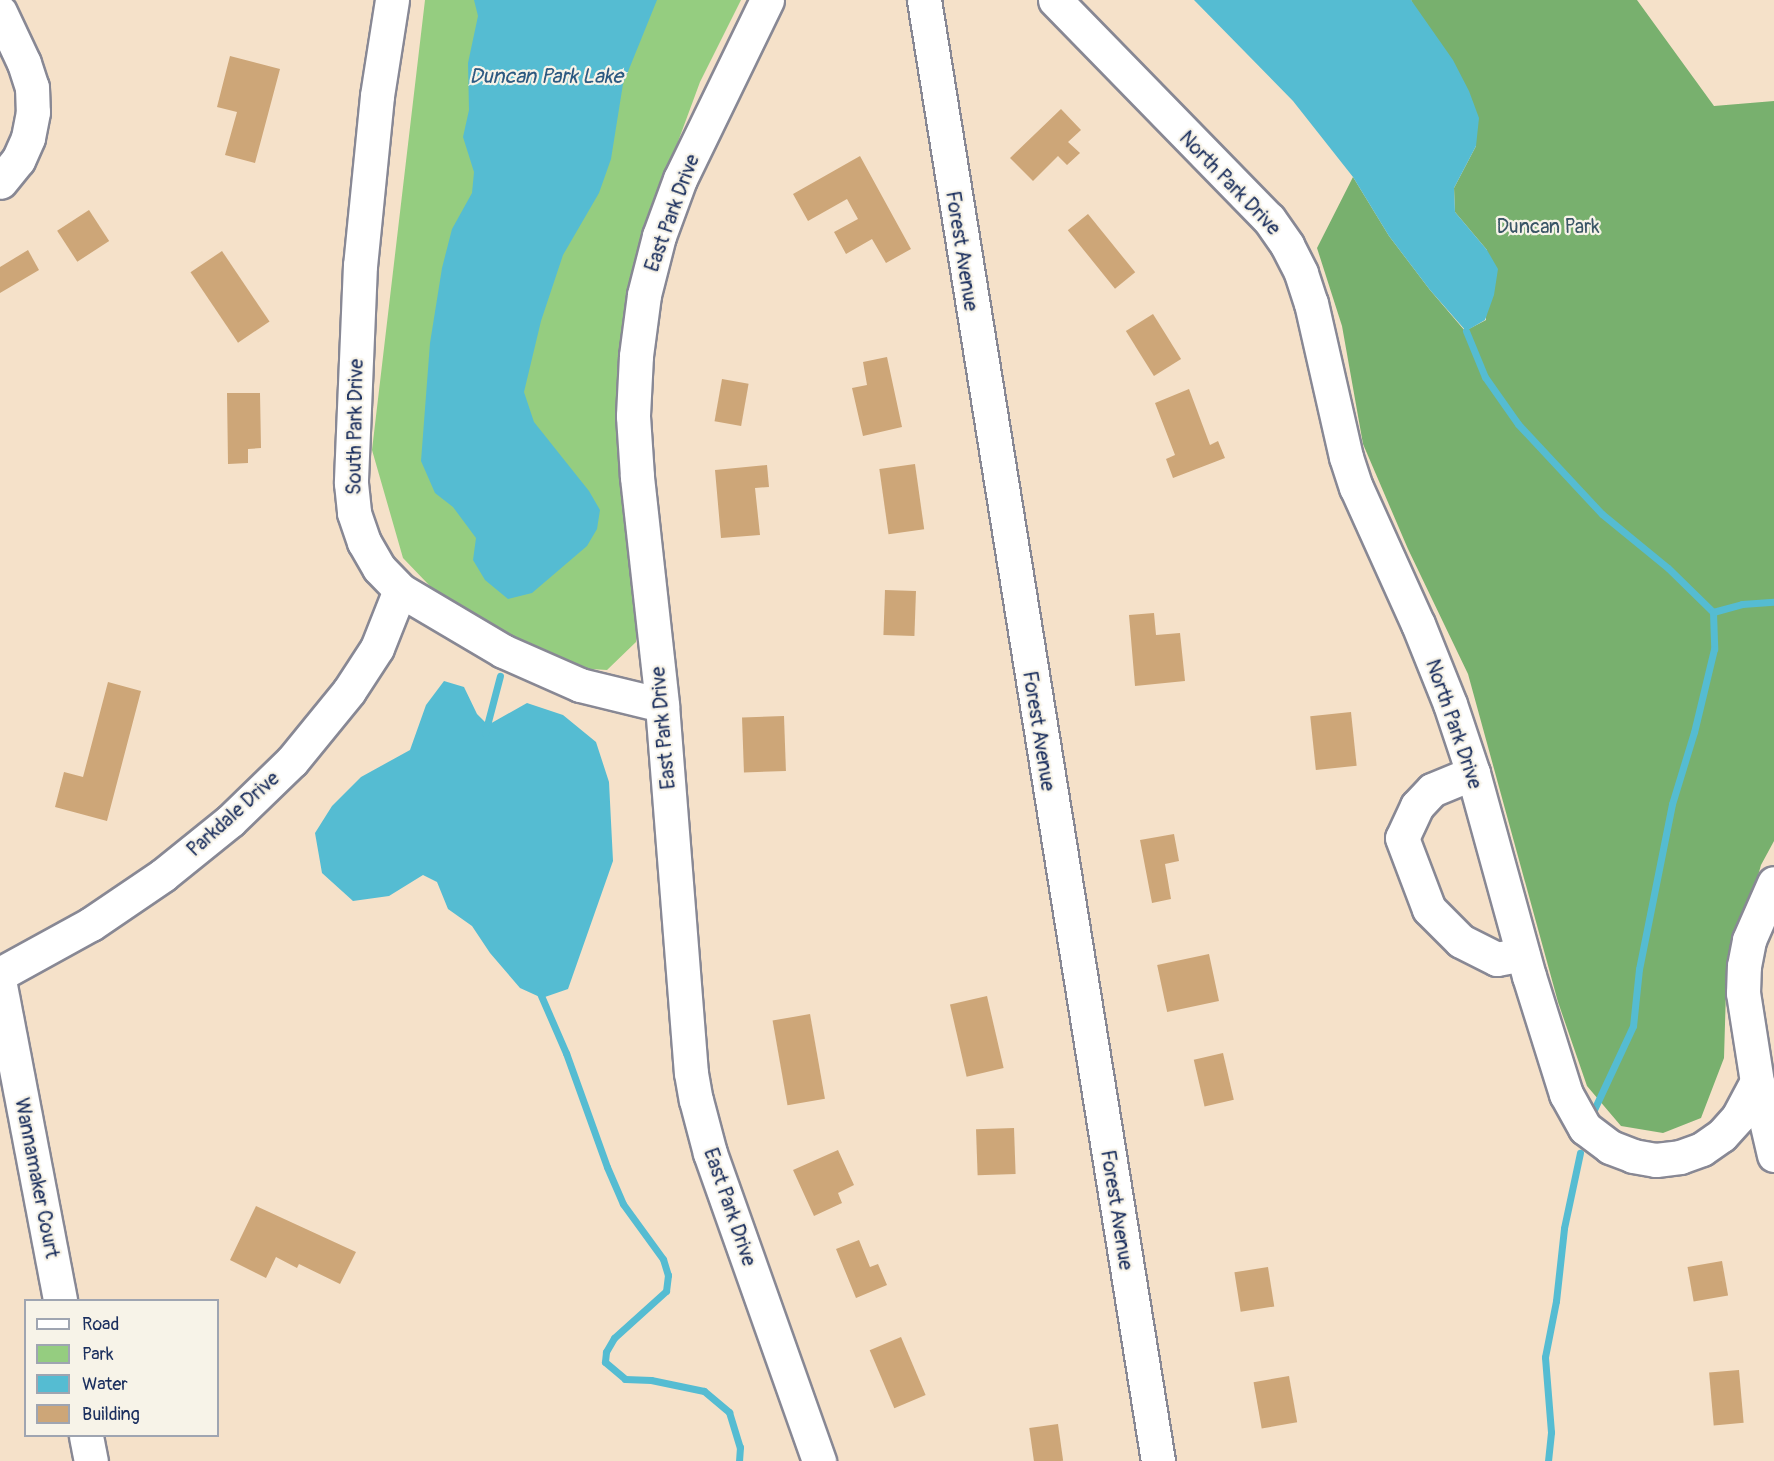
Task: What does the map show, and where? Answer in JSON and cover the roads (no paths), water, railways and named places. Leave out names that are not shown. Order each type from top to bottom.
[{"type":"street","name":"South Park Drive","points":[[392,0],[377,96],[365,201],[351,483],[354,513],[364,542],[379,568],[400,590],[512,655],[580,685],[662,705]]},
{"type":"street","name":"East Park Drive","points":[[767,0],[680,179],[659,236],[643,305],[636,356],[633,417],[637,477],[662,705],[690,1061],[696,1100],[710,1153],[819,1461]]},
{"type":"street","name":"Forest Avenue","points":[[924,0],[1158,1461]]},
{"type":"street","name":"North Park Drive","points":[[1055,0],[1269,219],[1287,245],[1301,273],[1311,303],[1346,457],[1356,487],[1418,624],[1450,704],[1473,773],[1523,954],[1566,1094],[1585,1128],[1610,1147],[1633,1156],[1656,1160],[1680,1157],[1702,1149],[1722,1135],[1738,1117],[1757,1082]]},
{"type":"street","points":[[0,12],[32,87],[33,112],[28,138],[18,160],[0,182]]},
{"type":"street","name":"Parkdale Drive","points":[[0,974],[92,924],[163,875],[230,821],[292,761],[349,691],[377,648],[400,590]]},
{"type":"street","points":[[1473,773],[1432,790],[1417,806],[1402,838],[1429,909],[1461,941],[1497,958],[1523,954]]},
{"type":"street","points":[[1774,883],[1749,940],[1744,966],[1743,993],[1757,1082],[1774,1155]]},
{"type":"street","name":"Wannamaker Court","points":[[0,985],[60,1299]]},
{"type":"street","points":[[86,1437],[91,1461]]},
{"type":"water","name":"Duncan Park Lake","points":[[474,0],[657,0],[623,84],[611,159],[599,193],[563,255],[541,321],[524,392],[534,422],[589,491],[600,510],[597,529],[587,546],[532,593],[508,599],[485,580],[473,560],[476,538],[453,507],[435,493],[421,461],[430,343],[442,268],[452,229],[472,193],[474,172],[463,137],[469,110],[468,63],[478,16]]},
{"type":"water","points":[[1194,0],[1411,0],[1453,60],[1469,91],[1479,118],[1476,146],[1454,188],[1455,212],[1487,250],[1498,269],[1494,295],[1485,320],[1466,331],[1430,290],[1389,236],[1353,177],[1293,101]]},
{"type":"water","points":[[444,681],[464,687],[477,714],[488,725],[527,703],[563,715],[596,742],[609,782],[613,861],[568,989],[542,998],[520,988],[490,953],[472,926],[448,909],[437,882],[423,875],[389,896],[353,901],[322,873],[315,833],[332,806],[361,777],[410,750],[426,705]]},
{"type":"waterway","points":[[1466,331],[1485,377],[1518,424],[1602,514],[1668,568],[1713,612],[1714,649],[1694,732],[1672,804],[1639,969],[1633,1026],[1591,1116]]},
{"type":"waterway","points":[[1713,612],[1742,604],[1774,602]]},
{"type":"waterway","points":[[485,733],[500,676]]},
{"type":"waterway","points":[[539,991],[566,1053],[607,1167],[623,1204],[663,1259],[668,1275],[666,1291],[614,1338],[606,1352],[605,1362],[625,1379],[651,1380],[704,1391],[729,1412],[740,1447],[739,1461]]},
{"type":"waterway","points":[[1548,1461],[1551,1432],[1545,1357],[1556,1301],[1564,1228],[1580,1153]]},
{"type":"park label","name":"Duncan Park","points":[[1548,226]]}]
